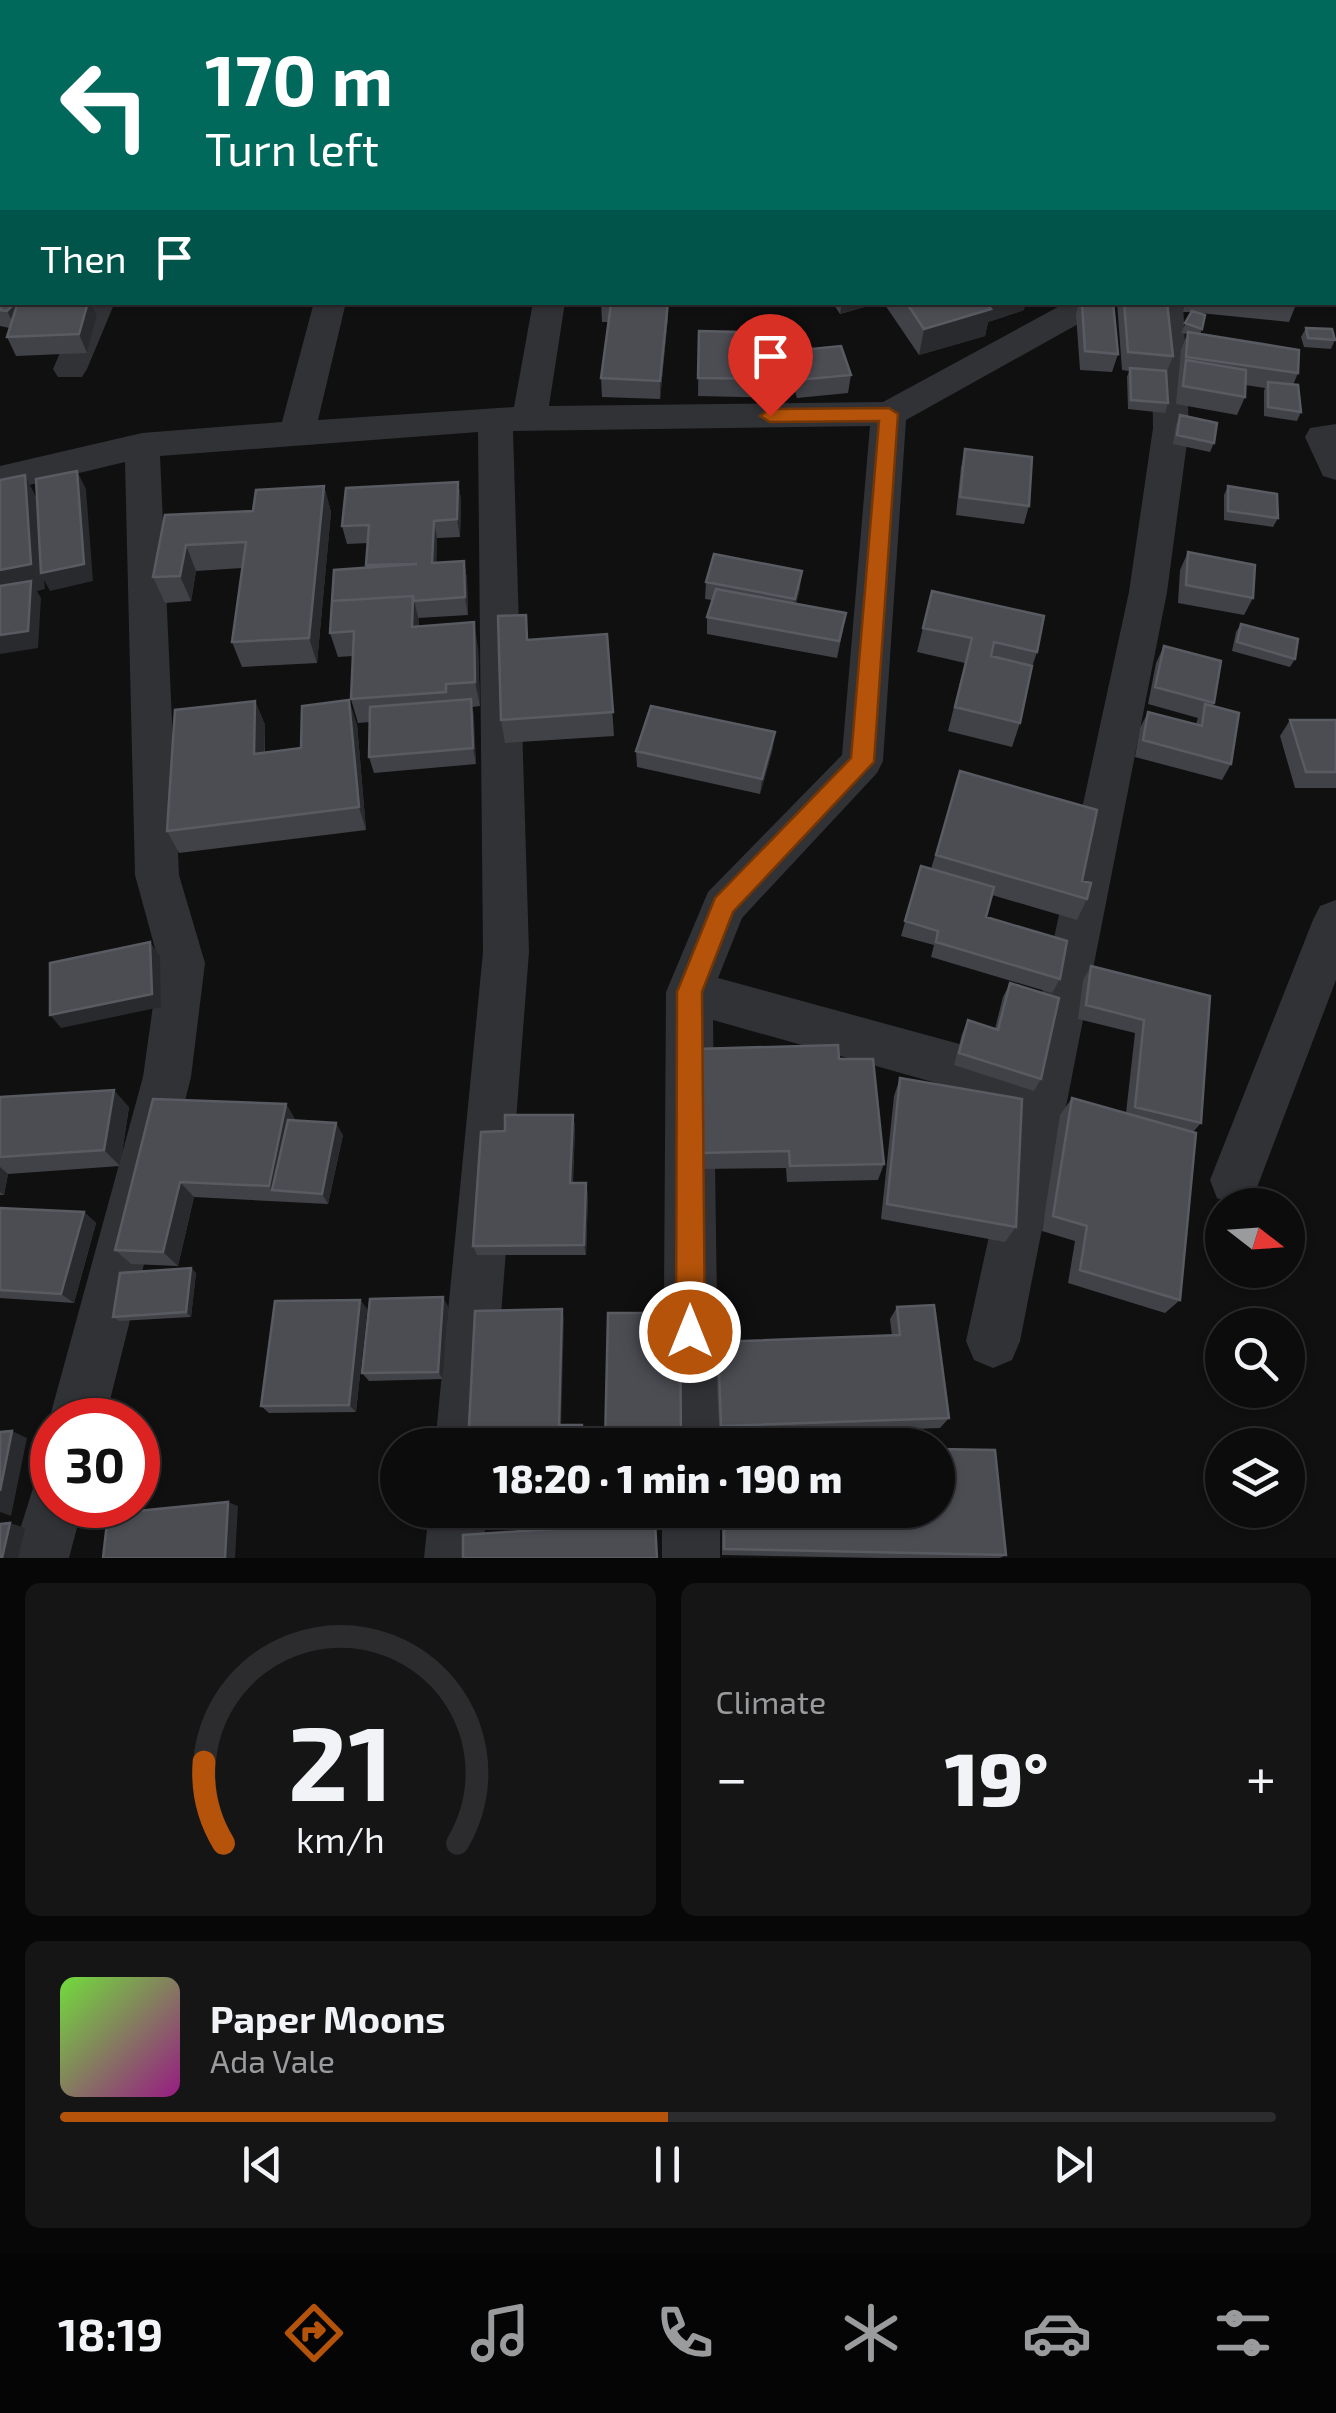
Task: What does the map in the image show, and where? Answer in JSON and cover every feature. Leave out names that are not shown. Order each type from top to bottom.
[{"type":"street","points":[[70,370],[98,305]]},
{"type":"street","points":[[296,434],[329,305]]},
{"type":"street","points":[[464,1428],[506,952],[512,419],[548,305]]},
{"type":"street","points":[[0,478],[142,446],[296,434],[512,419],[889,414],[1088,305]]},
{"type":"street","points":[[994,1341],[1148,592],[1171,428],[1167,305]]},
{"type":"street","points":[[691,1428],[689,992],[724,906],[862,762],[889,414]]},
{"type":"street","points":[[1336,436],[1323,436],[1336,467]]},
{"type":"street","points":[[83,1398],[167,1078],[182,963],[157,875],[142,446]]},
{"type":"street","points":[[1235,1180],[1336,920]]},
{"type":"street","points":[[689,992],[1046,1090]]},
{"type":"street","points":[[40,1558],[48,1528]]},
{"type":"street","points":[[454,1558],[456,1528]]},
{"type":"street","points":[[691,1528],[691,1558]]},
{"type":"building","points":[[17,305],[87,305],[79,334],[7,337]]},
{"type":"building","points":[[611,305],[668,305],[660,381],[601,378]]},
{"type":"building","points":[[908,305],[988,305],[991,309],[924,329]]},
{"type":"building","points":[[1082,305],[1113,305],[1118,354],[1085,351]]},
{"type":"building","points":[[1124,305],[1167,305],[1173,356],[1128,352]]},
{"type":"building","points":[[1192,311],[1205,315],[1202,329],[1185,323]]},
{"type":"building","points":[[1306,328],[1332,329],[1335,340],[1308,338]]},
{"type":"building","points":[[699,331],[781,333],[782,379],[698,378]]},
{"type":"building","points":[[1188,332],[1299,350],[1298,373],[1186,357]]},
{"type":"building","points":[[841,346],[851,375],[798,380],[790,351]]},
{"type":"building","points":[[1186,360],[1246,370],[1245,397],[1183,386]]},
{"type":"building","points":[[1130,368],[1166,371],[1168,403],[1131,400]]},
{"type":"building","points":[[1268,382],[1298,385],[1301,412],[1268,407]]},
{"type":"building","points":[[1180,415],[1217,423],[1214,443],[1177,435]]},
{"type":"building","points":[[965,449],[1032,457],[1029,506],[960,497]]},
{"type":"building","points":[[77,471],[84,564],[41,573],[36,479]]},
{"type":"building","points":[[25,475],[31,564],[0,570],[0,480]]},
{"type":"building","points":[[458,482],[457,519],[434,521],[432,563],[464,561],[465,597],[332,601],[334,570],[417,564],[366,565],[369,525],[342,526],[346,488]]},
{"type":"building","points":[[324,486],[309,638],[232,642],[246,542],[186,545],[180,576],[153,577],[165,515],[253,511],[256,490]]},
{"type":"building","points":[[1228,486],[1277,494],[1278,518],[1228,511]]},
{"type":"building","points":[[1188,552],[1255,565],[1253,598],[1186,585]]},
{"type":"building","points":[[714,554],[802,571],[795,599],[706,582]]},
{"type":"building","points":[[31,581],[28,631],[0,635],[0,586]]},
{"type":"building","points":[[716,589],[846,613],[839,641],[707,617]]},
{"type":"building","points":[[932,591],[1044,616],[1037,652],[994,642],[991,656],[1032,666],[1020,723],[955,707],[972,638],[923,628]]},
{"type":"building","points":[[413,596],[412,627],[474,622],[475,682],[446,684],[446,692],[351,699],[354,631],[330,633],[332,601]]},
{"type":"building","points":[[526,615],[527,640],[607,634],[613,712],[501,720],[498,616]]},
{"type":"building","points":[[1241,624],[1298,639],[1295,659],[1237,642]]},
{"type":"building","points":[[1164,646],[1221,661],[1214,703],[1155,687]]},
{"type":"building","points":[[471,699],[473,748],[369,757],[370,707]]},
{"type":"building","points":[[349,700],[359,807],[167,831],[175,710],[255,701],[254,754],[301,748],[302,706]]},
{"type":"building","points":[[1205,704],[1239,713],[1231,764],[1143,740],[1148,712],[1202,726]]},
{"type":"building","points":[[651,706],[775,732],[762,779],[636,751]]},
{"type":"building","points":[[1290,720],[1336,720],[1336,772],[1306,772]]},
{"type":"building","points":[[960,771],[1097,810],[1082,881],[1091,883],[1087,899],[936,855]]},
{"type":"building","points":[[921,866],[994,887],[986,917],[1067,941],[1060,979],[936,942],[938,931],[905,921]]},
{"type":"building","points":[[150,942],[152,994],[50,1015],[50,963]]},
{"type":"building","points":[[1091,966],[1210,996],[1201,1123],[1135,1107],[1144,1020],[1086,1005]]},
{"type":"building","points":[[1010,983],[1059,998],[1041,1079],[959,1053],[968,1020],[998,1030]]},
{"type":"building","points":[[838,1045],[839,1059],[873,1059],[884,1164],[790,1166],[789,1151],[700,1153],[696,1049]]},
{"type":"building","points":[[900,1078],[1022,1099],[1016,1227],[887,1204]]},
{"type":"building","points":[[114,1090],[104,1150],[0,1157],[0,1097]]},
{"type":"building","points":[[1072,1098],[1196,1133],[1180,1300],[1080,1270],[1087,1226],[1053,1216]]},
{"type":"building","points":[[153,1099],[286,1104],[269,1186],[180,1182],[163,1252],[115,1250]]},
{"type":"building","points":[[505,1115],[573,1115],[570,1183],[586,1183],[584,1245],[473,1246],[481,1132],[505,1131]]},
{"type":"building","points":[[288,1120],[336,1123],[322,1194],[272,1190]]},
{"type":"building","points":[[0,1208],[84,1212],[61,1294],[0,1290]]},
{"type":"building","points":[[191,1268],[186,1312],[113,1317],[120,1273]]},
{"type":"building","points":[[443,1297],[438,1372],[362,1373],[370,1299]]},
{"type":"building","points":[[360,1300],[349,1405],[261,1406],[275,1301]]},
{"type":"building","points":[[934,1305],[949,1418],[721,1426],[718,1342],[900,1335],[897,1307]]},
{"type":"building","points":[[562,1309],[559,1425],[582,1428],[469,1428],[475,1311]]},
{"type":"building","points":[[608,1313],[680,1313],[681,1428],[605,1428]]},
{"type":"building","points":[[12,1431],[0,1491],[0,1432]]},
{"type":"building","points":[[955,1449],[995,1450],[1006,1555],[724,1549],[724,1528],[955,1528]]},
{"type":"building","points":[[228,1502],[225,1558],[103,1558],[106,1528],[160,1528],[160,1509]]},
{"type":"building","points":[[10,1523],[2,1558],[0,1558],[0,1524]]},
{"type":"building","points":[[566,1528],[655,1528],[657,1558],[463,1558],[463,1535]]},
{"type":"route","points":[[690,1332],[689,992],[724,906],[862,762],[889,414],[770,416]]}]
